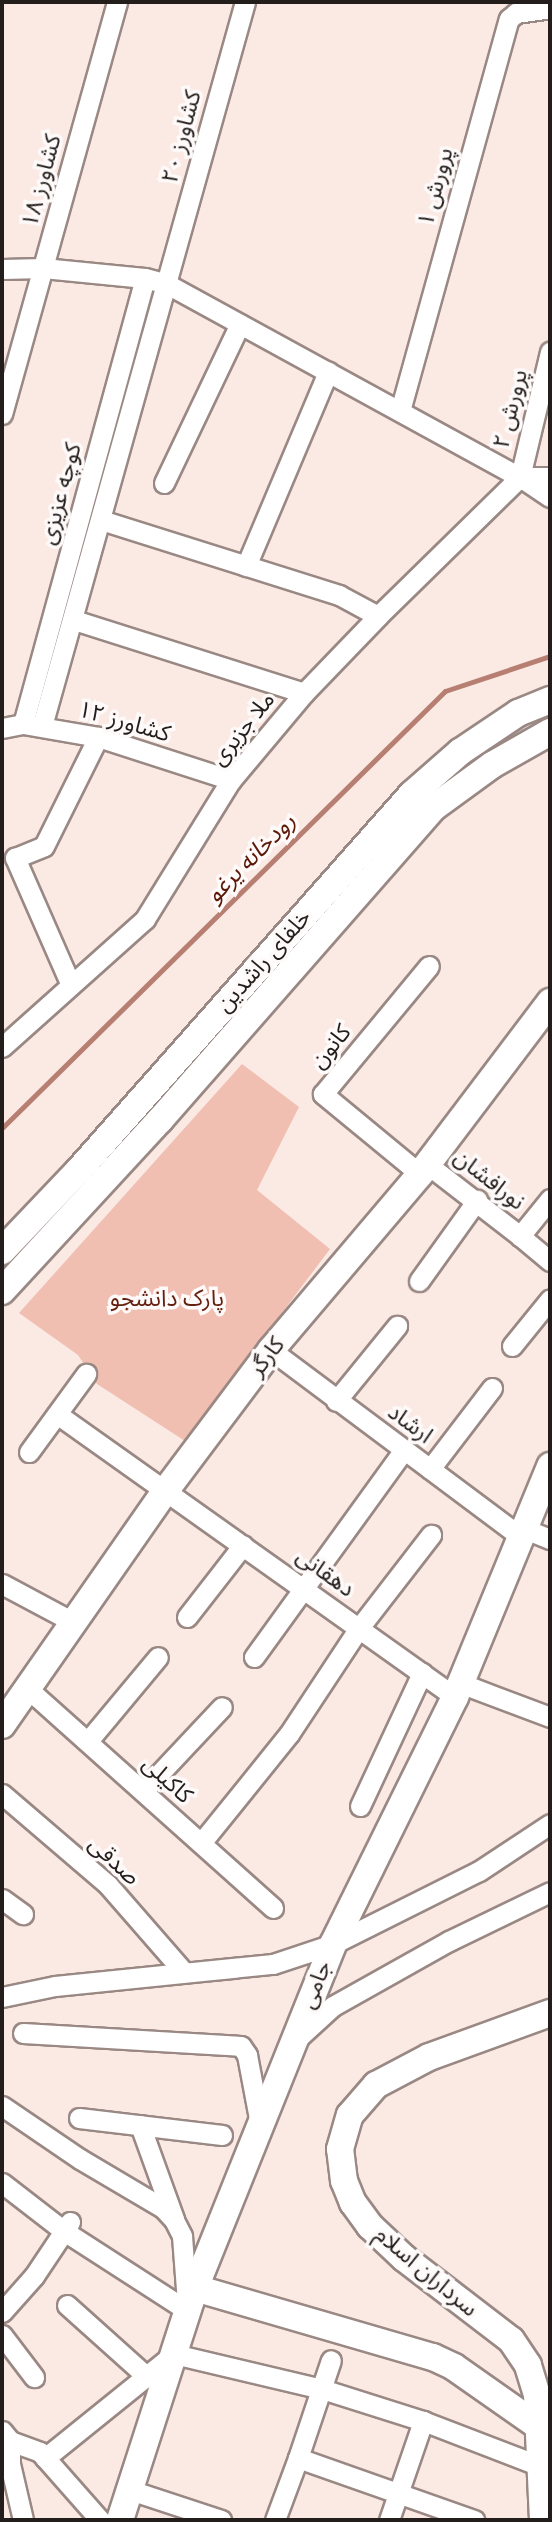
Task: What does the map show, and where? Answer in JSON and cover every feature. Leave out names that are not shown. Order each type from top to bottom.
[{"type":"street","name":"کشاورز ۱۸","points":[[2,414],[117,2]]},
{"type":"street","name":"کشاورز ۲۰","points":[[33,725],[74,621],[244,2]]},
{"type":"street","name":"پرورش ۱","points":[[400,411],[505,28],[516,13],[550,8]]},
{"type":"street","points":[[2,269],[43,268],[145,278],[167,284],[520,477],[550,497]]},
{"type":"street","name":"کوچه عزیزی","points":[[33,725],[145,278]]},
{"type":"street","points":[[164,483],[240,324]]},
{"type":"street","name":"پرورش ۲","points":[[520,477],[550,352]]},
{"type":"street","points":[[246,566],[328,372]]},
{"type":"street","points":[[520,477],[550,477]]},
{"type":"street","name":"ملا جزیری","points":[[2,1047],[70,983],[145,919],[231,780],[304,693],[378,616],[520,477]]},
{"type":"street","points":[[101,520],[338,595],[378,616]]},
{"type":"street","points":[[74,621],[304,693]]},
{"type":"street","name":"خلفای راشدین","points":[[2,1251],[79,1170],[412,794],[460,752],[519,713],[550,699]]},
{"type":"street","name":"کشاورز ۱۲","points":[[2,728],[33,725],[97,737],[231,780]]},
{"type":"street","points":[[2,1291],[160,1120],[433,808],[492,765],[550,732]]},
{"type":"street","points":[[70,983],[8,861],[44,846],[97,737]]},
{"type":"street","name":"کانون","points":[[424,1169],[323,1094],[429,966]]},
{"type":"street","name":"کارگر","points":[[2,1725],[166,1490],[271,1350],[424,1169],[548,1009]]},
{"type":"street","name":"نورافشان","points":[[424,1169],[477,1200],[550,1261]]},
{"type":"street","points":[[520,1236],[550,1199]]},
{"type":"street","points":[[418,1281],[477,1200]]},
{"type":"street","points":[[512,1346],[550,1299]]},
{"type":"street","points":[[336,1401],[397,1326]]},
{"type":"street","name":"ارشاد","points":[[271,1350],[336,1401],[523,1533],[550,1539]]},
{"type":"street","points":[[29,1452],[86,1374]]},
{"type":"street","points":[[430,1469],[492,1388]]},
{"type":"street","name":"دهقانی","points":[[57,1414],[422,1674],[457,1690],[550,1717]]},
{"type":"street","points":[[254,1657],[302,1587],[404,1450]]},
{"type":"street","name":"جامی","points":[[120,2520],[191,2300],[333,1944],[457,1690],[550,1465]]},
{"type":"street","points":[[201,1843],[289,1734],[359,1628],[431,1535]]},
{"type":"street","points":[[187,1617],[243,1545]]},
{"type":"street","points":[[2,1584],[75,1623]]},
{"type":"street","points":[[88,1741],[158,1657]]},
{"type":"street","points":[[360,1807],[422,1674]]},
{"type":"street","name":"کاکیلی","points":[[27,1688],[273,1908]]},
{"type":"street","points":[[143,1791],[222,1707]]},
{"type":"street","name":"صدقی","points":[[2,1794],[108,1885],[184,1972]]},
{"type":"street","points":[[2,1997],[55,1986],[273,1964],[333,1944],[479,1871],[550,1824]]},
{"type":"street","points":[[293,2043],[333,2006],[449,1941],[550,1892]]},
{"type":"street","points":[[2,1899],[23,1914]]},
{"type":"street","name":"سرداران اسلام","points":[[543,2520],[537,2395],[528,2365],[511,2340],[404,2258],[370,2226],[354,2203],[344,2181],[340,2149],[349,2115],[376,2085],[429,2057],[550,2013]]},
{"type":"street","points":[[23,2032],[241,2046],[247,2055],[260,2125]]},
{"type":"street","points":[[2,2106],[80,2159],[163,2208],[174,2220]]},
{"type":"street","points":[[79,2118],[222,2135]]},
{"type":"street","points":[[140,2125],[182,2236],[191,2300]]},
{"type":"street","points":[[2,2183],[67,2227],[191,2300],[433,2357],[454,2367],[538,2427]]},
{"type":"street","points":[[2,2312],[34,2276],[67,2227]]},
{"type":"street","points":[[67,2305],[146,2376]]},
{"type":"street","points":[[2,2335],[34,2377]]},
{"type":"street","points":[[45,2458],[174,2354],[322,2389],[423,2421],[540,2466]]},
{"type":"street","points":[[275,2520],[331,2360]]},
{"type":"street","points":[[389,2520],[423,2421]]},
{"type":"street","points":[[6,2436],[40,2452],[100,2520]]},
{"type":"street","points":[[6,2436],[23,2520]]},
{"type":"street","points":[[298,2458],[474,2520]]},
{"type":"street","points":[[130,2490],[221,2520]]},
{"type":"green space","name":"پارک دانشجو","points":[[242,1064],[299,1107],[257,1190],[330,1249],[185,1441],[97,1384],[78,1355],[19,1313]]},
{"type":"waterway","name":"رودخانه یرغو","points":[[2,1128],[445,691],[550,656]]}]
